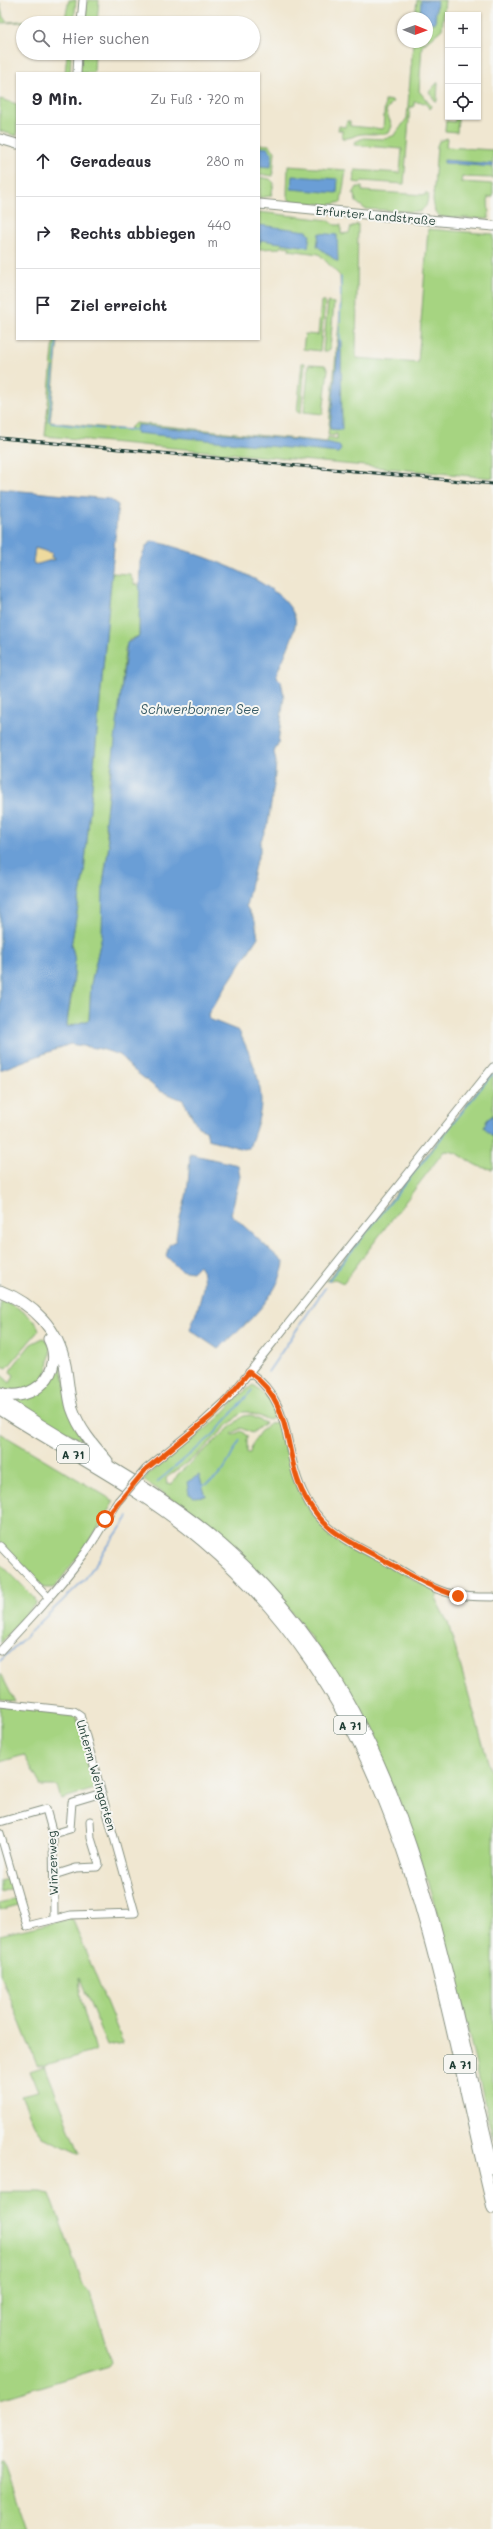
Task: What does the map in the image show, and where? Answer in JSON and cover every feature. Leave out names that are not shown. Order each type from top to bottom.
[{"type":"highway","points":[[0,1291],[14,1296],[35,1311],[56,1337],[62,1352],[69,1397],[78,1422],[90,1441],[112,1468]]},
{"type":"highway","points":[[0,1296],[21,1307],[39,1323],[51,1341],[54,1361],[50,1373],[38,1389],[22,1396],[0,1393]]},
{"type":"highway","name":"A 71","points":[[0,1399],[184,1514],[254,1576],[304,1635],[346,1699],[387,1781],[422,1878],[452,1991],[493,2168]]},
{"type":"highway","name":"A 71","points":[[0,1409],[150,1500],[204,1541],[242,1577],[272,1609],[297,1639],[339,1703],[379,1784],[414,1882],[444,1993],[493,2208]]},
{"type":"main road","points":[[0,139],[16,144]]},
{"type":"main road","name":"Erfurter Landstraße","points":[[260,204],[493,226]]},
{"type":"street","points":[[82,16],[83,0]]},
{"type":"street","points":[[77,72],[78,60]]},
{"type":"street","points":[[0,1651],[49,1598],[86,1551],[105,1519],[146,1469],[216,1412],[493,1066]]},
{"type":"street","points":[[249,1372],[267,1388],[279,1406],[287,1429],[298,1480],[305,1497],[328,1527],[344,1538],[434,1588],[458,1596],[493,1598]]},
{"type":"street","points":[[0,1546],[49,1598]]},
{"type":"street","name":"Unterm Weingarten","points":[[0,1704],[77,1712],[80,1715],[135,1913],[54,1918]]},
{"type":"street","points":[[53,1834],[70,1829],[72,1802],[102,1793]]},
{"type":"street","name":"Winzerweg","points":[[0,1822],[46,1809],[53,1834],[54,1918]]},
{"type":"street","points":[[54,1875],[76,1868],[97,1867],[99,1864],[91,1838],[90,1822]]},
{"type":"street","points":[[0,1833],[27,1926],[54,1918]]},
{"type":"green space","points":[[69,0],[76,0],[75,16],[65,16]]},
{"type":"green space","points":[[87,0],[99,0],[98,16],[86,16]]},
{"type":"green space","points":[[417,0],[445,0],[442,29],[433,37],[433,12],[416,12]]},
{"type":"green space","points":[[0,4],[3,17],[7,22],[16,21],[0,23]]},
{"type":"green space","points":[[413,48],[422,48],[419,91],[432,107],[430,109],[425,103],[414,102],[414,107],[410,107],[404,184],[362,181],[360,183],[354,182],[355,170],[400,173],[402,149],[354,145],[355,142],[363,138],[385,139],[395,135],[407,118]]},
{"type":"green space","points":[[66,60],[71,60],[70,72],[65,72]]},
{"type":"green space","points":[[81,60],[95,60],[94,72],[80,72]]},
{"type":"green space","points":[[438,82],[437,101],[436,102],[429,92]]},
{"type":"green space","points":[[0,99],[16,104],[16,136],[0,131]]},
{"type":"green space","points":[[385,100],[393,101],[386,111],[392,126],[389,133],[360,134],[348,138],[342,138],[342,130],[338,130],[339,126],[345,127],[347,121],[350,121],[350,126],[383,129]]},
{"type":"green space","points":[[455,120],[458,120],[457,132],[445,131],[446,121],[455,122]]},
{"type":"green space","points":[[447,138],[446,147],[493,150],[493,178],[462,177],[461,182],[493,184],[493,197],[488,197],[489,219],[441,217],[435,212],[433,200],[437,146],[439,141]]},
{"type":"green space","points":[[260,144],[269,145],[275,151],[273,176],[260,174]]},
{"type":"green space","points":[[288,166],[346,170],[341,202],[330,205],[290,201],[287,195]]},
{"type":"green space","points":[[260,177],[270,179],[274,183],[271,196],[260,198]]},
{"type":"green space","points":[[357,187],[362,187],[362,191],[426,195],[426,192],[429,195],[426,206],[420,212],[365,209],[356,202],[355,194],[353,194]]},
{"type":"green space","points":[[260,212],[328,220],[335,225],[341,225],[341,234],[349,233],[351,227],[358,224],[356,358],[418,363],[428,229],[493,234],[493,478],[45,436],[54,340],[58,340],[50,422],[128,430],[135,423],[327,442],[328,437],[337,439],[337,434],[334,436],[328,435],[341,304],[340,276],[319,254],[289,250],[290,247],[281,246],[281,248],[260,249]]},
{"type":"green space","points":[[321,301],[325,302],[320,351],[303,349],[305,334],[318,335]]},
{"type":"green space","points":[[328,302],[334,303],[330,349],[326,352],[323,351]]},
{"type":"green space","points":[[302,363],[305,363],[301,412],[297,412]]},
{"type":"green space","points":[[309,364],[325,365],[328,369],[323,414],[304,412]]},
{"type":"green space","points":[[112,573],[130,574],[134,584],[140,586],[139,636],[129,640],[125,649],[116,742],[109,778],[105,828],[109,845],[104,876],[102,935],[91,984],[89,1020],[67,1027],[75,963],[74,953],[71,946],[84,873]]},
{"type":"green space","points":[[493,1071],[493,1115],[487,1120],[493,1136],[493,1169],[478,1166],[457,1153],[444,1151],[343,1283],[335,1279],[326,1281]]},
{"type":"green space","points":[[0,1300],[23,1311],[33,1320],[39,1330],[7,1368],[2,1366],[0,1367]]},
{"type":"green space","points":[[43,1338],[48,1341],[51,1348],[47,1374],[31,1390],[0,1390],[0,1374],[10,1383],[14,1375],[10,1372],[11,1369],[31,1344]]},
{"type":"green space","points":[[59,1358],[76,1428],[84,1442],[14,1402],[16,1399],[34,1394],[45,1387]]},
{"type":"green space","points":[[253,1385],[271,1400],[277,1416],[269,1420],[248,1412],[242,1412],[196,1456],[166,1478],[167,1483],[172,1484],[178,1474],[243,1416],[250,1415],[265,1423],[252,1433],[241,1428],[232,1434],[234,1435],[241,1431],[247,1436],[247,1453],[250,1453],[254,1442],[264,1428],[274,1422],[280,1422],[295,1481],[308,1507],[317,1520],[328,1531],[438,1593],[436,1600],[448,1623],[493,1779],[493,2140],[454,1976],[432,1895],[405,1817],[372,1742],[332,1670],[283,1602],[224,1540],[205,1523],[143,1480],[158,1465],[214,1422],[241,1394]]},
{"type":"green space","points":[[0,1433],[114,1501],[90,1541],[54,1588],[43,1588],[0,1542]]},
{"type":"green space","points":[[0,1563],[34,1597],[36,1603],[0,1643]]},
{"type":"green space","points":[[0,1673],[2,1676],[15,1702],[0,1700]]},
{"type":"green space","points":[[0,1706],[76,1715],[98,1788],[61,1799],[57,1786],[41,1786],[24,1755],[0,1762]]},
{"type":"green space","points":[[10,1878],[13,1888],[0,1892],[0,1881]]},
{"type":"green space","points":[[16,1898],[18,1905],[0,1910],[0,1903]]},
{"type":"green space","points":[[72,1918],[123,2043],[107,2046],[79,1977],[81,2000],[95,2051],[45,2065],[37,2065],[0,1973],[0,1935]]},
{"type":"green space","points":[[45,2066],[80,2154],[43,2137],[34,2125],[21,2095],[38,2091],[30,2071]]},
{"type":"green space","points":[[0,2192],[40,2192],[50,2194],[83,2285],[90,2293],[111,2362],[108,2366],[0,2399]]},
{"type":"green space","points":[[0,2462],[2,2462],[5,2467],[26,2529],[0,2529]]},
{"type":"sand","points":[[35,548],[52,553],[51,557],[55,559],[35,565],[33,562]]},
{"type":"water","points":[[421,0],[437,0],[435,23],[433,23],[433,12],[420,12]]},
{"type":"water","points":[[260,147],[268,148],[272,154],[271,167],[260,166]]},
{"type":"water","points":[[444,160],[493,164],[493,167],[444,163]]},
{"type":"water","points":[[292,176],[338,179],[337,193],[291,189]]},
{"type":"water","points":[[260,225],[307,231],[310,236],[308,247],[261,240],[260,242]]},
{"type":"water","points":[[319,233],[337,235],[338,262],[317,246]]},
{"type":"water","points":[[339,339],[341,340],[342,430],[330,429]]},
{"type":"water","points":[[137,425],[330,443],[339,445],[341,450],[338,453],[136,433]]},
{"type":"water","name":"Schwerborner See","points":[[0,489],[109,499],[118,505],[84,873],[71,946],[75,963],[67,1027],[89,1020],[91,984],[102,935],[103,884],[109,845],[105,822],[127,643],[139,636],[140,561],[147,545],[153,541],[211,559],[255,579],[274,591],[287,604],[295,618],[292,638],[276,676],[281,681],[284,696],[278,744],[274,752],[276,762],[274,785],[268,823],[260,843],[260,852],[255,865],[246,906],[255,921],[258,937],[208,1014],[209,1019],[239,1031],[256,1071],[261,1102],[260,1112],[257,1126],[249,1148],[243,1149],[208,1139],[206,1130],[198,1127],[183,1100],[160,1091],[131,1068],[120,1055],[101,1049],[70,1044],[0,1070]],"holes":[[[35,548],[52,553],[51,557],[55,559],[35,565],[33,562]]]},
{"type":"water","points":[[493,1115],[492,1136],[484,1127],[487,1120]]},
{"type":"water","points":[[190,1154],[238,1165],[240,1176],[231,1214],[284,1263],[281,1276],[267,1300],[248,1322],[218,1349],[190,1330],[203,1288],[202,1271],[199,1265],[192,1272],[180,1270],[166,1256],[169,1245],[176,1241],[177,1229],[187,1192]]},
{"type":"water","points":[[199,1475],[206,1496],[194,1497],[189,1494],[187,1482]]},
{"type":"waterway","points":[[340,322],[341,277]]},
{"type":"waterway","points":[[340,325],[340,341]]},
{"type":"waterway","points":[[55,363],[57,340]]},
{"type":"waterway","points":[[49,421],[54,367]]},
{"type":"waterway","points":[[51,423],[103,429]]},
{"type":"waterway","points":[[107,429],[136,430]]},
{"type":"waterway","points":[[328,1281],[493,1073]]},
{"type":"waterway","points":[[268,1372],[325,1288]]},
{"type":"waterway","points":[[157,1482],[214,1434],[252,1390]]},
{"type":"waterway","points":[[202,1486],[209,1483],[221,1473],[240,1440]]},
{"type":"waterway","points":[[0,1661],[85,1579],[128,1517]]},
{"type":"railway","points":[[0,438],[493,484]]},
{"type":"route","points":[[105,1519],[131,1485],[146,1469],[216,1412],[249,1372],[271,1393],[279,1406],[287,1429],[298,1480],[305,1497],[328,1527],[344,1538],[434,1588],[458,1596]]}]
